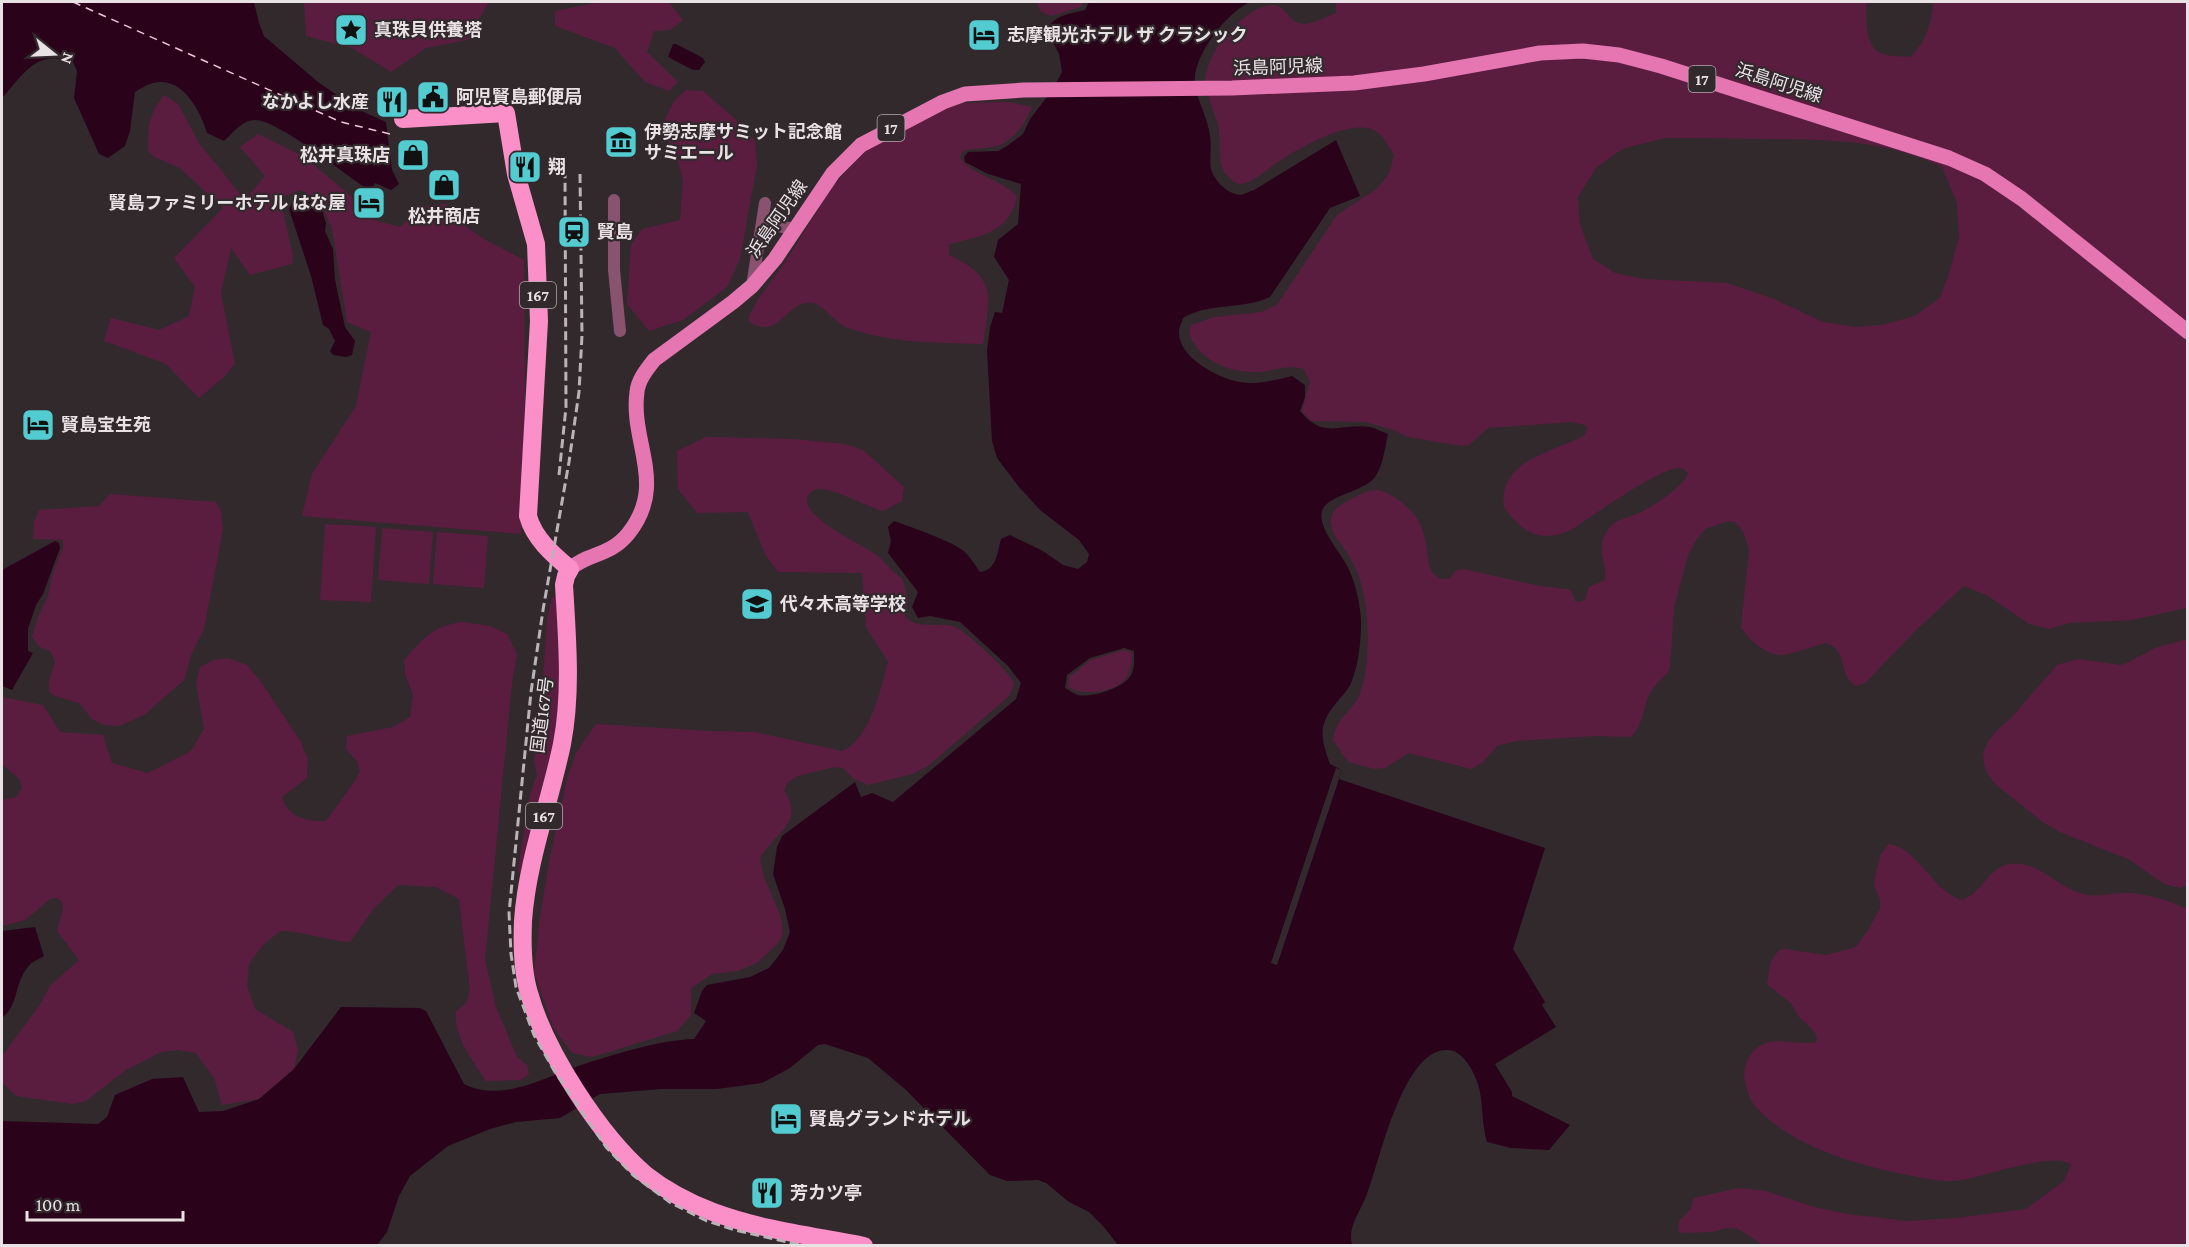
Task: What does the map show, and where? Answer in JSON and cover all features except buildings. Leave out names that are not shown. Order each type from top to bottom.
[{"type":"highway","name":"167","points":[[403,119],[506,113],[516,174],[536,244],[538,321],[528,516],[531,528],[542,542],[570,568]]},
{"type":"highway","name":"国道167号","points":[[570,568],[564,585],[568,673],[562,741],[530,876],[524,919],[523,953],[528,992],[542,1030],[556,1058],[612,1142],[647,1175],[678,1195],[714,1212],[762,1226],[864,1245]]},
{"type":"main road","name":"浜島阿児線","points":[[570,568],[577,562],[609,551],[628,534],[640,513],[646,494],[647,474],[636,404],[637,389],[645,371],[654,360],[752,286],[775,259],[833,173],[861,145],[902,122],[965,94],[1024,90],[1232,88],[1354,83],[1424,74],[1540,53],[1583,51],[1619,55],[1661,66],[1923,149],[1985,174],[2022,199],[2187,332]]},
{"type":"street","points":[[614,200],[614,270],[620,331]]},
{"type":"street","points":[[752,286],[765,203]]},
{"type":"street","points":[[763,218],[779,227],[796,228]]},
{"type":"shaded area","points":[[2,2],[254,2],[264,36],[318,82],[357,109],[386,122],[392,170],[399,184],[391,190],[375,183],[372,189],[363,186],[292,136],[264,122],[249,121],[224,141],[207,133],[201,117],[185,93],[171,84],[162,82],[151,83],[135,92],[130,131],[125,146],[108,158],[99,154],[74,98],[77,71],[73,62],[60,59],[40,61],[25,72],[2,98]]},
{"type":"shaded area","points":[[304,2],[489,2],[467,40],[426,48],[391,72],[352,48],[306,36]]},
{"type":"shaded area","points":[[600,2],[669,2],[683,20],[670,30],[654,31],[647,52],[678,82],[669,91],[645,82],[615,48],[555,26],[555,11]]},
{"type":"shaded area","points":[[1037,2],[1084,2],[1081,7],[1051,16],[1040,11]]},
{"type":"shaded area","points":[[1089,2],[1250,2],[1231,15],[1213,36],[1199,61],[1196,72],[1196,90],[1209,129],[1210,165],[1215,178],[1227,190],[1243,195],[1336,140],[1360,196],[1330,208],[1270,297],[1248,304],[1193,313],[1183,318],[1179,329],[1180,341],[1192,358],[1201,365],[1231,380],[1247,383],[1292,376],[1305,385],[1305,397],[1300,411],[1317,425],[1325,428],[1370,427],[1388,434],[1382,462],[1375,477],[1363,486],[1331,501],[1322,511],[1323,526],[1353,578],[1361,623],[1355,670],[1348,688],[1326,717],[1323,731],[1324,746],[1330,764],[1342,770],[1339,779],[1545,848],[1513,949],[1545,1002],[1542,1005],[1556,1027],[1495,1064],[1512,1092],[1512,1096],[1570,1125],[1549,1150],[1511,1148],[1487,1142],[1477,1080],[1465,1060],[1449,1050],[1433,1054],[1419,1066],[1406,1085],[1367,1194],[1353,1225],[1352,1245],[1118,1245],[1089,1212],[1069,1202],[1046,1183],[1038,1180],[1007,1181],[990,1175],[905,1089],[868,1058],[825,1044],[818,1045],[790,1068],[762,1083],[717,1089],[662,1089],[600,1094],[560,1118],[516,1122],[490,1129],[448,1146],[410,1176],[399,1196],[387,1232],[377,1245],[2,1246],[2,1121],[98,1124],[107,1117],[115,1095],[152,1079],[183,1077],[199,1112],[223,1111],[259,1099],[294,1069],[341,1007],[420,1008],[426,1011],[464,1084],[494,1091],[526,1086],[587,1063],[640,1048],[694,1039],[706,1021],[694,1013],[702,991],[707,985],[750,977],[769,968],[783,950],[790,932],[773,874],[777,847],[782,836],[855,782],[861,797],[872,793],[893,802],[1016,699],[1021,683],[1008,666],[960,622],[930,616],[918,618],[912,607],[918,592],[888,553],[891,541],[888,527],[894,521],[951,543],[965,552],[980,572],[990,568],[997,555],[1001,539],[1010,535],[1043,551],[1063,565],[1078,569],[1087,562],[1089,554],[1079,540],[1040,510],[997,458],[992,441],[987,351],[990,327],[995,312],[1002,313],[1009,280],[994,257],[998,240],[1018,224],[1021,184],[988,174],[965,162],[964,157],[968,152],[998,151],[1023,134],[1030,119],[1053,89],[1062,72],[1059,54],[1047,30],[1059,18],[1085,10]],"holes":[[[1124,648],[1134,651],[1134,666],[1131,675],[1115,688],[1084,696],[1065,688],[1067,675],[1090,658]]]},
{"type":"shaded area","points":[[1336,2],[1866,2],[1868,35],[1874,48],[1885,55],[1911,57],[1927,31],[1933,2],[2187,2],[2187,608],[2132,620],[2069,623],[2049,629],[2029,624],[1988,596],[1964,586],[1916,630],[1865,683],[1856,686],[1850,682],[1837,650],[1832,646],[1825,643],[1778,655],[1762,648],[1744,632],[1741,627],[1749,549],[1743,531],[1735,522],[1728,521],[1705,529],[1688,555],[1674,608],[1670,668],[1652,690],[1641,721],[1630,737],[1595,736],[1516,741],[1497,746],[1482,763],[1471,769],[1409,753],[1385,768],[1375,769],[1348,762],[1333,740],[1334,733],[1358,698],[1362,688],[1367,662],[1368,632],[1361,582],[1351,559],[1332,528],[1331,518],[1338,507],[1371,490],[1383,491],[1406,506],[1418,520],[1422,527],[1431,571],[1440,579],[1449,579],[1455,571],[1463,569],[1540,586],[1567,589],[1571,591],[1575,601],[1579,602],[1585,600],[1589,587],[1605,580],[1602,544],[1610,527],[1617,521],[1639,513],[1675,490],[1688,473],[1680,468],[1658,475],[1571,530],[1550,536],[1541,535],[1525,529],[1511,516],[1504,507],[1504,491],[1510,478],[1519,468],[1544,453],[1585,435],[1587,429],[1585,425],[1571,422],[1488,428],[1469,445],[1462,446],[1408,437],[1366,422],[1311,421],[1302,411],[1310,382],[1304,369],[1286,367],[1258,372],[1241,371],[1216,363],[1201,353],[1190,336],[1191,325],[1214,317],[1261,312],[1277,305],[1337,215],[1378,188],[1390,172],[1394,154],[1380,134],[1366,128],[1353,128],[1323,137],[1294,152],[1249,182],[1239,184],[1234,182],[1223,169],[1218,125],[1205,81],[1210,61],[1220,44],[1240,21],[1267,6],[1278,6],[1301,24],[1311,23],[1336,13]],"holes":[[[1665,138],[1745,138],[1858,143],[1899,151],[1942,167],[1957,203],[1959,237],[1940,298],[1915,316],[1882,325],[1856,327],[1823,322],[1774,299],[1727,283],[1643,279],[1615,273],[1593,259],[1580,225],[1578,197],[1596,168],[1622,149]]]},
{"type":"shaded area","points":[[673,44],[703,58],[705,62],[699,70],[693,70],[668,57]]},
{"type":"shaded area","points":[[686,90],[703,91],[734,118],[755,141],[757,165],[740,259],[727,287],[683,320],[649,331],[627,304],[631,245],[642,229],[680,220],[683,181],[676,154],[661,127],[674,101]]},
{"type":"shaded area","points":[[164,95],[178,104],[199,143],[245,200],[265,176],[240,147],[258,134],[304,157],[363,206],[373,220],[400,227],[426,207],[446,204],[461,223],[484,239],[524,260],[525,399],[521,534],[302,516],[312,474],[356,406],[371,332],[347,322],[332,229],[321,203],[301,190],[280,198],[293,255],[292,264],[250,275],[231,248],[221,293],[235,364],[224,377],[199,398],[166,364],[104,341],[111,318],[159,330],[189,316],[195,287],[174,258],[223,208],[180,168],[154,157],[148,151],[150,121]]},
{"type":"shaded area","points":[[1008,102],[1032,107],[1025,122],[1015,135],[994,147],[962,152],[960,157],[969,167],[1004,186],[1017,196],[1014,208],[1008,218],[992,231],[949,244],[949,255],[976,272],[987,290],[988,313],[983,344],[879,337],[842,325],[813,303],[804,303],[796,307],[769,326],[749,322],[749,316],[758,299],[786,261],[832,187],[866,149],[919,117],[962,103]]},
{"type":"shaded area","points":[[310,200],[321,206],[326,224],[325,231],[333,249],[335,280],[345,327],[355,341],[352,355],[346,357],[333,355],[330,351],[335,341],[329,329],[323,325],[311,276],[289,209],[293,201]]},
{"type":"shaded area","points":[[706,437],[794,439],[845,444],[863,450],[904,487],[902,501],[883,511],[829,490],[818,489],[810,493],[807,501],[811,510],[832,529],[878,556],[902,578],[908,599],[905,616],[910,621],[949,625],[961,630],[996,661],[1014,683],[1008,697],[928,766],[912,774],[868,785],[854,779],[843,768],[834,767],[798,776],[788,782],[784,790],[790,801],[790,819],[760,858],[763,875],[781,917],[783,934],[778,943],[758,962],[738,971],[712,974],[691,988],[691,1015],[677,1031],[592,1057],[572,1053],[553,1027],[534,972],[550,857],[567,779],[576,753],[596,724],[755,732],[842,751],[852,745],[867,725],[878,699],[888,662],[866,627],[862,573],[778,572],[765,554],[748,512],[697,513],[678,489],[677,451]]},
{"type":"shaded area","points":[[110,494],[216,502],[221,511],[223,529],[204,629],[191,655],[184,680],[144,715],[119,726],[104,725],[92,719],[79,703],[55,696],[49,691],[49,682],[55,662],[51,652],[40,647],[32,637],[63,547],[63,540],[33,539],[34,522],[39,510],[99,506]]},
{"type":"shaded area","points":[[325,524],[376,527],[371,602],[320,600]]},
{"type":"shaded area","points":[[382,528],[433,532],[429,584],[378,580]]},
{"type":"shaded area","points":[[437,532],[488,536],[484,588],[433,584]]},
{"type":"shaded area","points":[[55,541],[59,543],[60,548],[28,629],[28,651],[33,653],[12,690],[2,686],[2,570]]},
{"type":"shaded area","points":[[559,595],[557,732],[521,877],[518,869],[530,794],[537,775],[534,761],[541,707],[547,619],[552,598]]},
{"type":"shaded area","points":[[461,622],[490,626],[507,634],[517,654],[512,683],[485,960],[496,1007],[517,1057],[527,1065],[529,1074],[521,1080],[486,1081],[461,1040],[456,1012],[466,1003],[470,991],[459,899],[436,887],[398,885],[374,908],[350,942],[280,931],[262,946],[249,964],[247,986],[255,1009],[293,1032],[298,1050],[294,1069],[259,1099],[222,1105],[214,1078],[196,1053],[177,1050],[161,1052],[126,1070],[86,1101],[73,1104],[16,1096],[2,1082],[2,1056],[39,1006],[50,986],[79,960],[57,931],[63,909],[62,902],[57,898],[50,899],[25,920],[2,926],[2,800],[16,797],[22,787],[19,779],[2,764],[2,697],[43,705],[60,732],[103,735],[112,763],[148,773],[191,751],[204,729],[196,683],[200,667],[214,660],[228,658],[247,665],[301,742],[308,760],[307,778],[282,797],[285,804],[293,814],[299,817],[326,821],[360,771],[357,761],[346,749],[347,736],[393,727],[410,717],[413,695],[405,674],[404,660],[428,635],[442,627]]},
{"type":"shaded area","points":[[2187,639],[2188,885],[2180,888],[2164,884],[2130,860],[2060,832],[2044,823],[1994,783],[1985,769],[1983,753],[1996,731],[2012,717],[2057,665],[2078,659],[2120,665],[2155,648]]},
{"type":"shaded area","points":[[1124,650],[1132,653],[1132,662],[1128,674],[1120,684],[1094,692],[1074,690],[1068,687],[1069,677],[1091,660]]},
{"type":"shaded area","points":[[1889,844],[1900,847],[1942,888],[1962,900],[1975,892],[1990,875],[2002,866],[2019,864],[2037,869],[2071,890],[2085,894],[2147,895],[2187,909],[2187,1245],[1765,1246],[1738,1229],[1682,1233],[1678,1231],[1679,1221],[1690,1210],[1694,1198],[1739,1188],[1766,1191],[1814,1207],[1847,1214],[1907,1221],[1956,1218],[2026,1209],[2064,1181],[2071,1165],[2063,1161],[2036,1162],[1954,1181],[1927,1179],[1868,1166],[1826,1152],[1787,1133],[1770,1121],[1752,1102],[1744,1079],[1744,1072],[1748,1059],[1756,1049],[1770,1042],[1812,1043],[1816,1042],[1817,1038],[1814,1031],[1798,1016],[1792,1004],[1767,984],[1771,961],[1779,950],[1785,949],[1826,955],[1856,947],[1880,908],[1880,900],[1874,885],[1881,854]]},
{"type":"shaded area","points":[[35,927],[44,956],[31,964],[24,973],[11,1007],[2,1018],[2,931]]},
{"type":"pier","points":[[1336,768],[1342,770],[1277,965],[1271,963]]},
{"type":"ferry route","points":[[73,2],[341,122],[394,135]]},
{"type":"railway","points":[[580,174],[582,335],[579,392],[531,692],[509,913],[511,954],[516,987],[534,1035],[555,1072],[606,1147],[633,1175],[671,1203],[707,1221],[805,1246]]},
{"type":"railway","points":[[559,475],[566,407],[565,175]]},
{"type":"place","name":"真珠貝供養塔","points":[[351,30]]},
{"type":"place","name":"志摩観光ホテル ザ クラシック","points":[[984,35]]},
{"type":"place","name":"阿児賢島郵便局","points":[[433,97]]},
{"type":"place","name":"なかよし水産","points":[[392,102]]},
{"type":"place","name":"伊勢志摩サミット記念館 サミエール","points":[[621,142]]},
{"type":"place","name":"松井真珠店","points":[[413,155]]},
{"type":"place","name":"翔","points":[[525,167]]},
{"type":"place","name":"松井商店","points":[[444,185]]},
{"type":"place","name":"賢島ファミリーホテル はな屋","points":[[369,203]]},
{"type":"place","name":"賢島","points":[[574,232]]},
{"type":"place","name":"賢島宝生苑","points":[[38,425]]},
{"type":"place","name":"代々木高等学校","points":[[757,604]]},
{"type":"place","name":"賢島グランドホテル","points":[[786,1119]]},
{"type":"place","name":"芳カツ亭","points":[[767,1193]]}]
